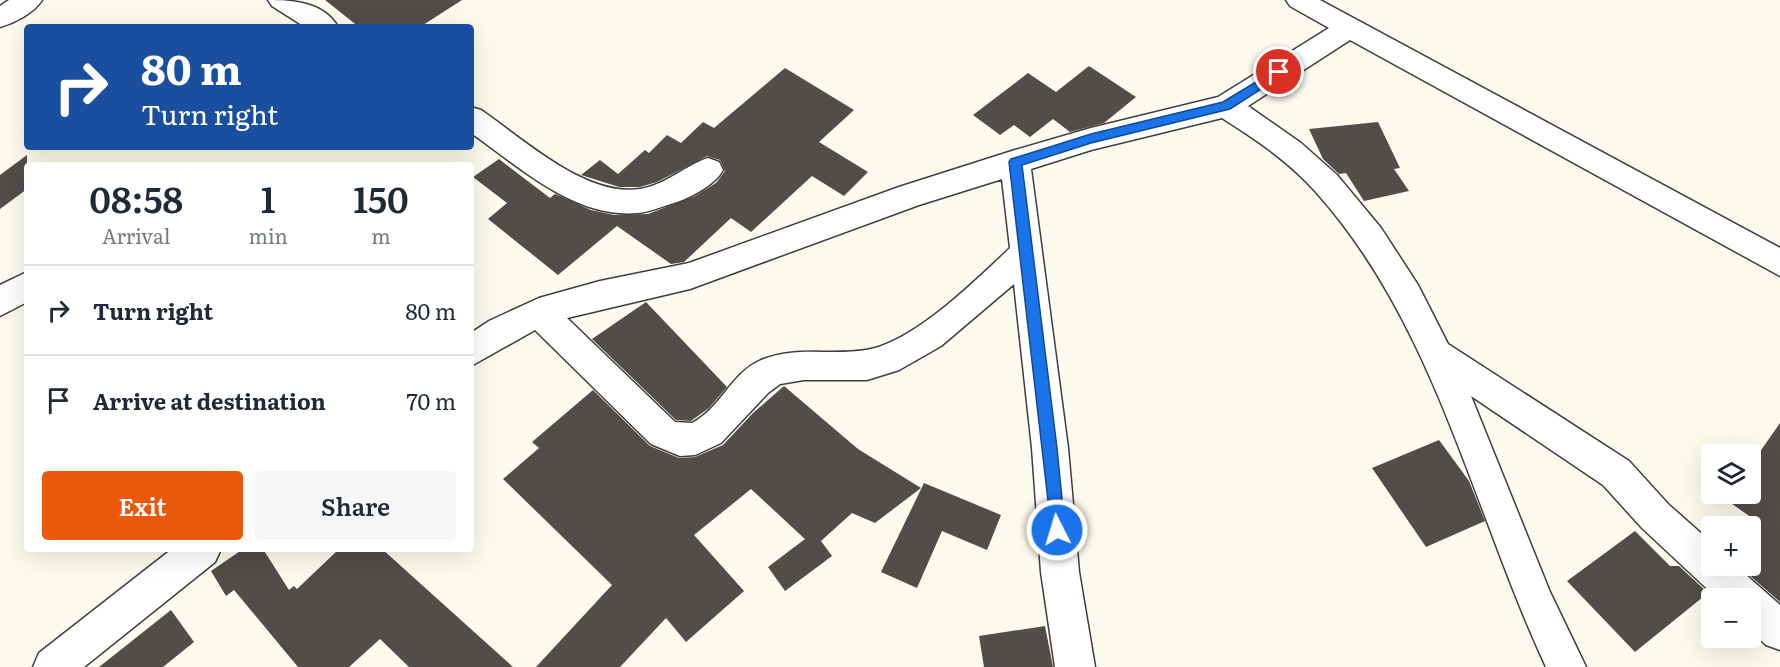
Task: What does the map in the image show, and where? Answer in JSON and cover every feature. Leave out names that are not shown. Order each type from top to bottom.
[{"type":"street","points":[[0,18],[28,0]]},
{"type":"street","points":[[281,0],[320,24]]},
{"type":"street","points":[[1299,0],[1780,263]]},
{"type":"street","points":[[474,349],[501,331],[539,312],[600,295],[690,276],[910,196],[1015,162],[1091,139],[1226,106],[1349,28]]},
{"type":"street","points":[[1226,106],[1283,144],[1325,182],[1363,225],[1401,281],[1438,355],[1540,616],[1566,667]]},
{"type":"street","points":[[474,120],[511,143],[562,184],[588,197],[619,201],[653,200],[686,187],[708,170]]},
{"type":"street","points":[[1015,162],[1050,448],[1060,572],[1075,667]]},
{"type":"street","points":[[539,312],[663,433],[672,439],[689,439],[705,434],[723,421],[765,375],[776,370],[841,364],[867,365],[889,359],[970,306],[1026,253]]},
{"type":"street","points":[[0,302],[24,287]]},
{"type":"street","points":[[1438,355],[1616,472],[1655,516],[1733,588]]},
{"type":"street","points":[[53,667],[198,552]]},
{"type":"street","points":[[1761,614],[1780,632]]},
{"type":"building","points":[[325,0],[462,0],[425,24],[355,24]]},
{"type":"building","points":[[1089,66],[1136,97],[1104,123],[1070,132],[1053,119],[1030,137],[1014,125],[1000,135],[973,115],[1028,73],[1056,92]]},
{"type":"building","points":[[785,68],[854,110],[819,142],[868,172],[844,196],[812,176],[751,232],[731,218],[684,262],[671,264],[617,226],[558,275],[488,219],[507,203],[474,178],[499,159],[550,198],[555,194],[591,210],[614,215],[648,214],[695,196],[716,183],[725,171],[720,160],[707,156],[657,182],[640,187],[619,187],[581,175],[600,160],[618,174],[645,150],[649,153],[667,135],[681,143],[703,122],[714,128]]},
{"type":"building","points":[[1378,122],[1400,168],[1394,169],[1409,191],[1364,201],[1346,173],[1339,174],[1323,159],[1309,129]]},
{"type":"building","points":[[27,155],[27,162],[24,162],[24,191],[0,209],[0,175]]},
{"type":"building","points":[[646,302],[727,387],[709,408],[691,421],[676,420],[592,339]]},
{"type":"building","points":[[784,386],[858,449],[921,488],[875,523],[852,513],[821,541],[832,556],[785,591],[768,567],[805,539],[751,489],[694,535],[744,591],[686,642],[666,618],[620,667],[536,667],[612,585],[503,479],[539,448],[532,442],[593,390],[650,446],[679,458],[695,457],[723,445],[753,413]]},
{"type":"building","points":[[1780,423],[1780,602],[1750,576],[1761,576],[1761,516],[1749,516],[1732,504],[1761,504],[1761,450]]},
{"type":"building","points":[[1439,440],[1469,481],[1485,521],[1426,547],[1372,468]]},
{"type":"building","points":[[924,483],[1001,515],[987,550],[942,531],[917,588],[881,572]]},
{"type":"building","points":[[1635,531],[1670,566],[1679,566],[1703,588],[1701,599],[1635,652],[1567,581]]},
{"type":"building","points":[[239,552],[265,552],[289,590],[294,586],[297,589],[336,552],[385,552],[513,667],[409,667],[380,639],[349,667],[298,667],[234,590],[226,596],[211,571]]},
{"type":"building","points":[[171,610],[194,642],[163,667],[99,667]]},
{"type":"building","points":[[1045,626],[1053,667],[984,667],[979,636]]},
{"type":"route","points":[[1057,530],[1050,448],[1015,162],[1091,139],[1226,106],[1279,72]]}]
